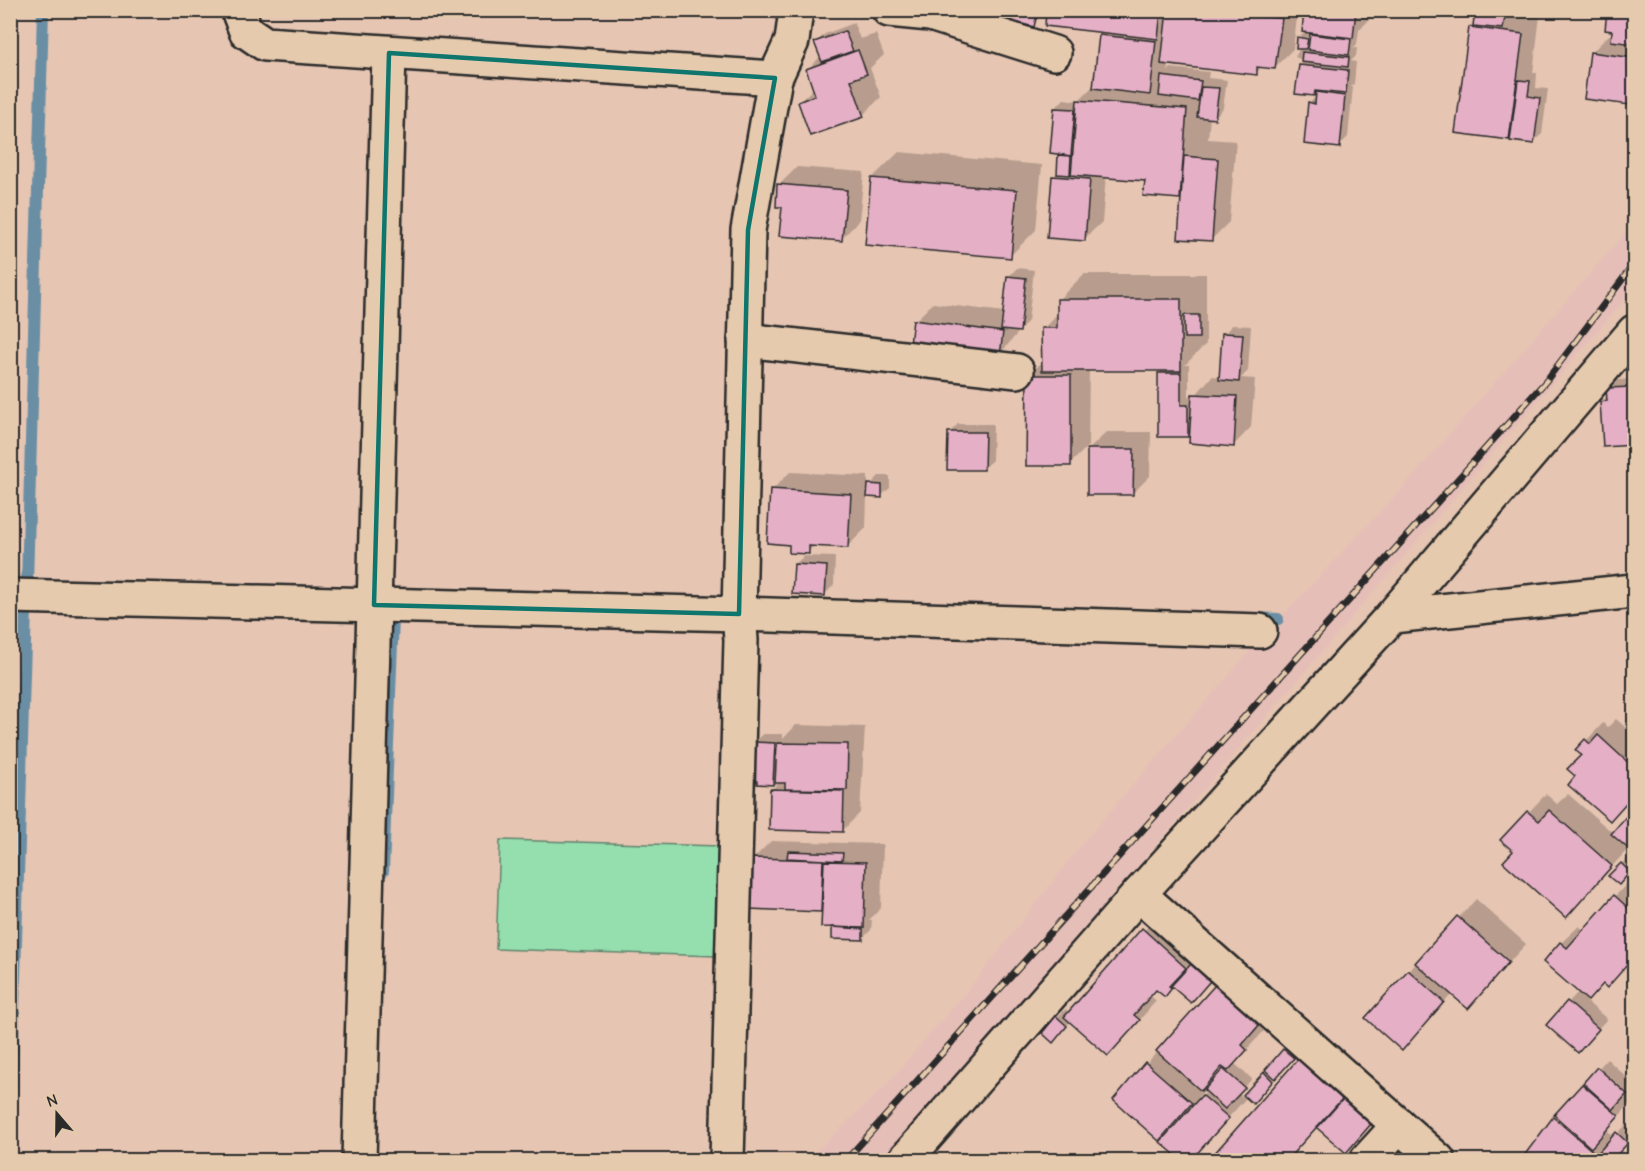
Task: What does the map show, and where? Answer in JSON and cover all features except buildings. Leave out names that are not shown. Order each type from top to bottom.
[{"type":"street","points":[[238,10],[246,31],[265,44],[775,78]]},
{"type":"street","points":[[727,1161],[741,640],[739,614],[748,230],[775,78],[792,41],[796,10]]},
{"type":"street","points":[[889,10],[981,21],[1054,53]]},
{"type":"street","points":[[359,1161],[389,53]]},
{"type":"street","points":[[909,1159],[1139,894],[1392,616],[1635,332]]},
{"type":"street","points":[[745,340],[1017,371]]},
{"type":"street","points":[[1392,616],[1635,591]]},
{"type":"street","points":[[10,596],[739,614],[1260,632]]},
{"type":"street","points":[[1139,894],[1438,1161]]},
{"type":"street","points":[[1367,1161],[1398,1125]]},
{"type":"highlighted area","points":[[389,53],[775,78],[748,230],[739,614],[374,605]]},
{"type":"shaded area","points":[[1634,223],[1634,289],[885,1160],[807,1160],[886,1085],[977,979],[1084,841],[1258,642],[1408,482]]},
{"type":"green space","points":[[500,840],[720,846],[717,956],[496,949]]},
{"type":"waterway","points":[[27,584],[43,10]]},
{"type":"waterway","points":[[10,1141],[26,609]]},
{"type":"waterway","points":[[383,871],[393,618]]},
{"type":"waterway","points":[[1255,618],[1278,619]]},
{"type":"railway","points":[[846,1160],[1546,381],[1634,264]]}]
